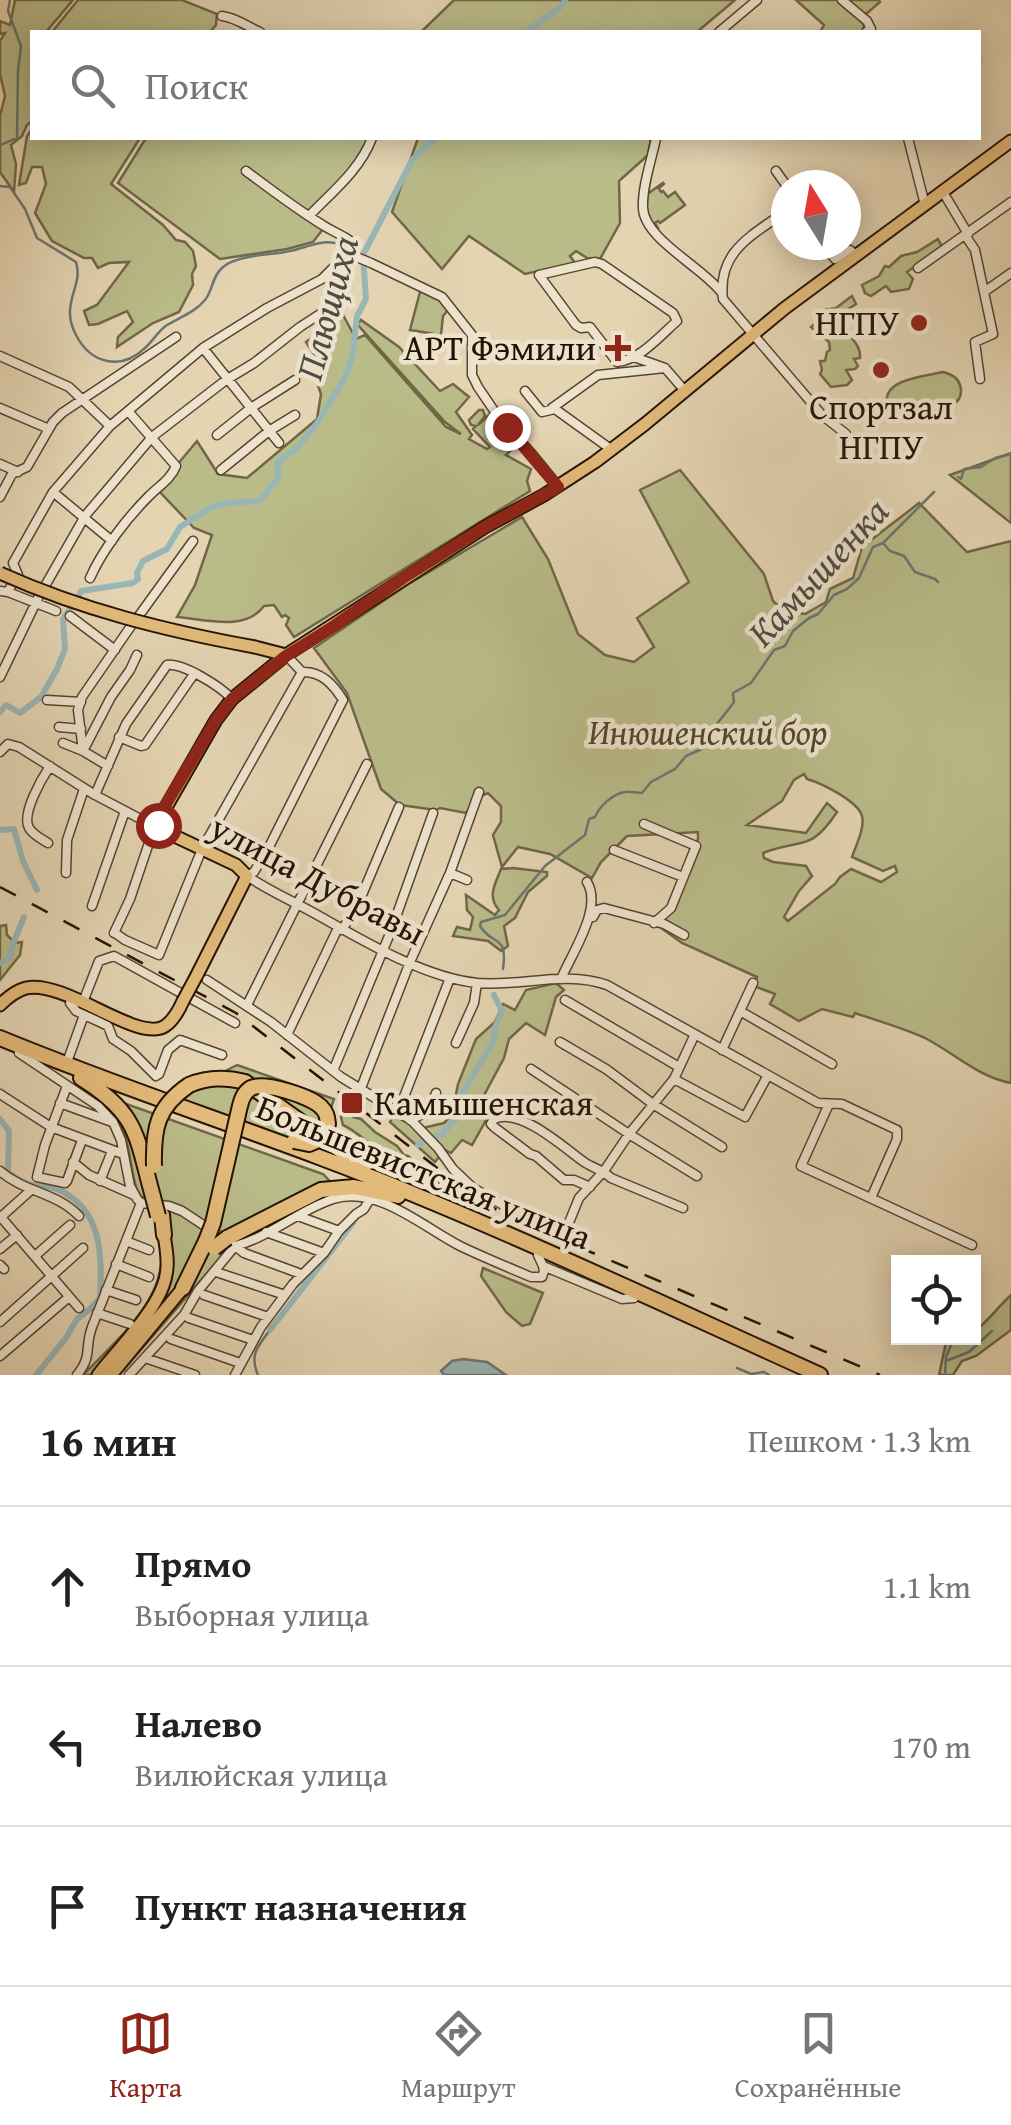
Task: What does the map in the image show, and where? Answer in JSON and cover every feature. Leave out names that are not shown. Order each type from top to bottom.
[{"type":"highway","name":"Большевистская улица","points":[[0,1041],[328,1160],[820,1375]]},
{"type":"highway","name":"Большевистская улица","points":[[0,1041],[74,1082],[406,1195],[540,1260],[808,1375]]},
{"type":"highway","points":[[147,1198],[161,1113],[168,1101],[189,1085],[216,1078],[245,1082],[406,1195]]},
{"type":"highway","points":[[74,1082],[104,1094],[131,1122],[147,1198],[160,1216],[164,1235]]},
{"type":"highway","points":[[116,1084],[294,1142],[309,1144],[322,1138],[328,1124],[324,1109],[316,1102],[268,1086],[257,1086],[242,1098],[239,1110],[213,1223],[210,1245],[184,1288]]},
{"type":"highway","points":[[210,1245],[231,1242],[321,1190],[354,1187],[406,1195]]},
{"type":"main road","points":[[861,251],[1011,142]]},
{"type":"main road","points":[[158,825],[160,814],[232,699],[286,656],[612,450],[850,260]]},
{"type":"main road","points":[[0,573],[122,618],[286,656]]},
{"type":"main road","name":"улица Дубравы","points":[[158,825],[248,876]]},
{"type":"main road","points":[[0,1006],[20,990],[32,987],[140,1028],[155,1030],[169,1023],[202,978],[248,876]]},
{"type":"main road","points":[[98,1375],[153,1307],[162,1290],[168,1260],[164,1235]]},
{"type":"main road","points":[[111,1375],[184,1288]]},
{"type":"street","points":[[720,30],[757,0]]},
{"type":"street","points":[[842,0],[867,21],[868,30]]},
{"type":"street","points":[[222,16],[235,18],[255,30]]},
{"type":"street","points":[[309,216],[357,166],[371,140]]},
{"type":"street","points":[[656,140],[642,206],[653,232],[714,283],[726,304],[822,415],[846,434]]},
{"type":"street","points":[[908,140],[925,205]]},
{"type":"street","points":[[18,575],[13,563],[54,492],[110,426],[203,348],[322,279],[349,254],[349,240],[246,171]]},
{"type":"street","points":[[943,192],[975,250],[993,334],[975,342],[980,378]]},
{"type":"street","points":[[918,268],[1011,202]]},
{"type":"street","points":[[722,294],[723,280],[736,248],[771,222]]},
{"type":"street","points":[[349,254],[442,298],[472,335],[472,375],[478,388],[558,487]]},
{"type":"street","points":[[634,357],[677,322],[673,313],[595,262],[539,275],[568,316],[581,328],[590,327],[617,362],[634,357],[665,368],[685,391]]},
{"type":"street","points":[[984,292],[1011,273]]},
{"type":"street","points":[[44,586],[84,516],[152,437],[226,380],[343,300]]},
{"type":"street","points":[[0,497],[12,474],[27,467],[62,413],[176,337]]},
{"type":"street","points":[[203,348],[278,444]]},
{"type":"street","points":[[0,356],[69,388],[110,426]]},
{"type":"street","points":[[526,391],[542,412],[598,375],[665,368]]},
{"type":"street","points":[[217,435],[295,380]]},
{"type":"street","points":[[0,408],[49,428]]},
{"type":"street","points":[[552,408],[612,450]]},
{"type":"street","points":[[90,578],[112,541],[176,466],[128,410]]},
{"type":"street","points":[[221,470],[295,414]]},
{"type":"street","points":[[0,464],[18,472]]},
{"type":"street","points":[[54,492],[112,541]]},
{"type":"street","points":[[138,617],[193,541]]},
{"type":"street","points":[[7,589],[38,599],[56,611]]},
{"type":"street","points":[[0,678],[38,599]]},
{"type":"street","points":[[70,616],[114,650]]},
{"type":"street","points":[[84,752],[78,710],[131,626]]},
{"type":"street","points":[[84,752],[137,655]]},
{"type":"street","points":[[248,876],[270,844],[343,700],[316,672],[302,672],[286,656]]},
{"type":"street","points":[[95,795],[128,719],[165,666],[172,663],[215,684],[232,699]]},
{"type":"street","points":[[158,825],[152,831],[130,899],[113,935],[159,955],[202,848],[302,672]]},
{"type":"street","points":[[119,737],[145,746],[194,674]]},
{"type":"street","points":[[47,700],[81,702]]},
{"type":"street","points":[[59,728],[81,730]]},
{"type":"street","name":"улица Дубравы","points":[[0,752],[11,744],[125,812],[158,825]]},
{"type":"street","points":[[63,744],[108,766]]},
{"type":"street","points":[[247,1006],[367,764]]},
{"type":"street","points":[[48,844],[30,831],[26,820],[50,766]]},
{"type":"street","points":[[66,873],[68,840],[84,789]]},
{"type":"street","points":[[362,1088],[479,792]]},
{"type":"street","points":[[287,1035],[340,929],[359,902],[398,807]]},
{"type":"street","points":[[92,906],[125,812]]},
{"type":"street","points":[[333,1070],[406,893],[433,813]]},
{"type":"street","points":[[644,824],[696,846],[671,908],[654,923]]},
{"type":"street","points":[[614,850],[683,877]]},
{"type":"street","points":[[450,873],[467,880]]},
{"type":"street","name":"улица Дубравы","points":[[248,876],[340,929],[450,978],[477,983],[584,980],[607,985],[818,1103],[829,1104]]},
{"type":"street","points":[[561,979],[590,916],[592,891],[587,882]]},
{"type":"street","points":[[590,916],[593,918],[597,910],[604,908],[664,924],[684,934]]},
{"type":"street","points":[[66,1065],[80,1005],[99,961],[114,956],[235,1023]]},
{"type":"street","points":[[202,978],[410,1120],[453,1169],[489,1199],[561,1228],[568,1224],[574,1207],[674,1078],[694,1034]]},
{"type":"street","points":[[392,1110],[402,1102],[450,978]]},
{"type":"street","points":[[456,1043],[470,1013],[477,983]]},
{"type":"street","points":[[722,1050],[752,983]]},
{"type":"street","points":[[564,1000],[679,1066]]},
{"type":"street","points":[[80,1005],[108,1026],[113,1039],[154,1075],[158,1074],[168,1050],[180,1040],[222,1055]]},
{"type":"street","points":[[740,1011],[832,1064]]},
{"type":"street","points":[[560,1042],[722,1147]]},
{"type":"street","points":[[531,1069],[696,1176]]},
{"type":"street","points":[[674,1078],[745,1117],[768,1075]]},
{"type":"street","points":[[82,1140],[65,1183],[36,1176],[60,1102],[74,1082],[114,1122],[123,1154],[147,1198]]},
{"type":"street","points":[[410,1120],[424,1115],[436,1093]]},
{"type":"street","points":[[0,1094],[52,1127],[123,1154]]},
{"type":"street","points":[[60,1102],[114,1122]]},
{"type":"street","points":[[870,1198],[897,1130],[852,1107],[829,1104],[801,1166],[870,1198],[972,1244]]},
{"type":"street","points":[[590,1186],[564,1180],[491,1124],[508,1116],[521,1121],[552,1137],[589,1166],[684,1208]]},
{"type":"street","points":[[100,1181],[112,1151]]},
{"type":"street","points":[[73,1162],[100,1181],[182,1211],[244,1253],[301,1274]]},
{"type":"street","points":[[0,1171],[31,1190],[65,1202],[79,1216]]},
{"type":"street","points":[[31,1190],[1,1216],[79,1308]]},
{"type":"street","points":[[128,1375],[184,1315],[231,1242],[266,1232],[345,1196],[370,1198],[406,1213],[461,1246],[531,1277],[542,1277],[540,1260]]},
{"type":"street","points":[[77,1375],[88,1361],[87,1341],[97,1313],[147,1198]]},
{"type":"street","points":[[235,1375],[268,1317],[370,1198]]},
{"type":"street","points":[[298,1216],[340,1231]]},
{"type":"street","points":[[35,1256],[70,1224]]},
{"type":"street","points":[[266,1232],[324,1253]]},
{"type":"street","points":[[0,1249],[17,1236]]},
{"type":"street","points":[[126,1241],[148,1250]]},
{"type":"street","points":[[0,1321],[84,1248]]},
{"type":"street","points":[[116,1264],[149,1276]]},
{"type":"street","points":[[219,1273],[286,1296]]},
{"type":"street","points":[[106,1290],[136,1300]]},
{"type":"street","points":[[204,1295],[268,1317]]},
{"type":"street","points":[[0,1356],[69,1296]]},
{"type":"street","points":[[97,1313],[130,1324]]},
{"type":"street","points":[[189,1318],[253,1340]]},
{"type":"street","points":[[171,1339],[240,1363]]},
{"type":"street","points":[[148,1358],[195,1375]]},
{"type":"green space","points":[[15,0],[73,0],[48,30],[30,30],[30,123],[11,145],[16,164],[14,192],[0,172],[0,116],[5,96],[0,41],[5,33],[0,34],[0,21],[10,25]]},
{"type":"green space","points":[[78,0],[182,0],[217,14],[212,30],[54,30]]},
{"type":"green space","points":[[454,0],[735,0],[699,30],[423,30]]},
{"type":"green space","points":[[796,0],[880,2],[866,14],[863,30],[821,30],[824,25]]},
{"type":"green space","points":[[30,132],[30,140],[139,140],[111,184],[193,251],[193,285],[179,312],[153,323],[117,347],[118,337],[133,322],[127,311],[89,325],[84,311],[97,305],[129,262],[98,268],[92,258],[84,258],[52,241],[35,213],[46,184],[42,167],[32,167],[26,183],[19,185]]},
{"type":"green space","points":[[145,140],[367,140],[363,155],[306,217],[323,229],[313,242],[287,249],[220,259],[118,183]]},
{"type":"green space","points":[[417,140],[651,140],[648,155],[619,181],[620,223],[600,259],[587,258],[576,251],[570,256],[575,263],[525,274],[469,236],[442,269],[392,212]]},
{"type":"green space","points":[[663,183],[661,192],[668,197],[675,192],[685,205],[655,223],[658,228],[654,229],[647,219],[646,195]]},
{"type":"green space","points":[[938,239],[942,247],[907,272],[913,279],[909,289],[891,292],[886,286],[871,296],[865,293],[862,285],[879,276],[885,266]]},
{"type":"green space","points":[[423,290],[448,310],[443,316],[441,335],[410,330]]},
{"type":"green space","points":[[852,296],[856,304],[841,314],[840,325],[856,344],[860,358],[854,359],[858,366],[855,369],[846,370],[852,380],[847,385],[831,387],[820,374],[820,361],[825,361],[829,342],[811,327],[822,318],[823,310],[836,308]]},
{"type":"green space","points":[[343,315],[356,339],[365,335],[446,427],[461,434],[445,422],[357,324],[361,320],[399,347],[440,391],[453,384],[469,397],[456,412],[472,435],[469,439],[487,449],[490,447],[469,420],[483,410],[485,416],[478,425],[491,413],[518,444],[506,455],[531,469],[527,481],[530,491],[294,637],[286,625],[289,618],[282,617],[274,605],[236,621],[177,617],[195,585],[212,535],[194,528],[157,489],[197,441],[218,474],[247,478],[317,419],[321,394],[312,368],[318,360],[306,342]]},
{"type":"green space","points":[[943,372],[954,376],[960,385],[961,395],[954,404],[907,416],[891,411],[887,396],[891,389],[916,377]]},
{"type":"green space","points":[[1011,453],[1011,523],[950,475]]},
{"type":"green space","name":"Инюшенский бор","points":[[680,470],[764,574],[773,601],[784,611],[805,614],[826,602],[830,589],[853,578],[862,547],[919,503],[967,552],[1011,541],[1011,1083],[977,1070],[925,1038],[855,1013],[853,1017],[822,1009],[799,1021],[770,1004],[775,994],[754,986],[757,977],[682,943],[654,923],[671,908],[698,832],[627,836],[601,862],[592,878],[550,854],[518,847],[502,867],[493,835],[501,822],[501,806],[488,793],[466,813],[400,805],[381,789],[347,693],[314,648],[407,585],[522,517],[548,559],[578,634],[605,655],[634,662],[654,647],[637,618],[689,582],[640,490]],"holes":[[[804,774],[838,793],[859,810],[862,826],[852,857],[883,871],[895,866],[897,872],[881,882],[851,869],[788,921],[784,917],[812,876],[806,866],[773,862],[764,858],[763,853],[812,839],[837,812],[827,803],[806,833],[747,825],[782,801],[794,780]]]},
{"type":"green space","points":[[501,869],[547,872],[547,876],[528,892],[515,918],[504,926],[508,946],[501,951],[488,941],[453,936],[457,927],[470,930],[473,917],[467,910],[466,895],[495,915],[499,910],[493,895],[496,880]]},
{"type":"green space","points":[[6,925],[7,935],[15,943],[22,942],[20,955],[0,980],[0,926]]},
{"type":"green space","points":[[556,983],[564,990],[556,997],[545,1035],[526,1023],[509,1039],[504,1058],[481,1101],[490,1113],[472,1145],[462,1140],[451,1153],[445,1150],[435,1162],[390,1122],[393,1116],[423,1128],[444,1123],[452,1115],[458,1084],[476,1039],[495,1022],[503,1004],[515,1010],[526,990]]},
{"type":"green space","points":[[237,1065],[334,1099],[316,1152],[169,1100]]},
{"type":"green space","points":[[76,1086],[323,1174],[342,1194],[235,1241],[119,1375],[83,1375],[147,1303],[162,1262],[161,1238],[153,1212],[136,1187],[122,1127],[107,1109]]},
{"type":"green space","points":[[349,1110],[440,1184],[414,1173],[411,1166],[343,1125],[341,1117]]},
{"type":"green space","points":[[483,1268],[543,1293],[530,1324],[522,1326],[506,1312],[481,1276]]},
{"type":"green space","points":[[1011,1295],[1011,1330],[976,1356],[962,1361],[953,1375],[939,1375],[945,1345],[981,1345],[984,1323]]},
{"type":"water","points":[[452,1361],[487,1362],[506,1375],[444,1375],[441,1371]]},
{"type":"waterway","points":[[0,145],[17,138],[21,46],[8,11],[10,0]]},
{"type":"waterway","name":"Плющиха","points":[[529,30],[565,0]]},
{"type":"waterway","name":"Плющиха","points":[[78,598],[81,591],[133,583],[143,561],[167,549],[180,527],[210,508],[260,501],[278,478],[278,462],[298,447],[318,422],[344,379],[352,359],[357,316],[366,299],[363,255],[412,160],[433,140]]},
{"type":"waterway","points":[[0,186],[10,187],[37,238],[76,262],[71,324],[82,345],[107,361],[117,362],[136,355],[164,327],[196,308],[208,296],[219,271],[233,261],[323,243],[338,244],[363,255]]},
{"type":"waterway","name":"Камышенка","points":[[958,477],[961,479],[964,469],[981,467],[1011,454]]},
{"type":"waterway","name":"Камышенка","points":[[503,969],[501,945],[485,932],[481,922],[505,915],[545,866],[585,835],[589,819],[607,801],[621,793],[642,793],[686,756],[704,748],[734,702],[733,693],[751,683],[774,650],[785,646],[793,631],[859,578],[873,547],[883,543],[934,492]]},
{"type":"waterway","points":[[883,543],[890,551],[904,556],[915,572],[938,582]]},
{"type":"waterway","name":"Плющиха","points":[[0,712],[6,705],[20,713],[41,697],[65,649],[63,619],[71,607]]},
{"type":"waterway","name":"Плющиха","points":[[0,830],[14,829],[37,890]]},
{"type":"waterway","name":"Плющиха","points":[[0,963],[10,958],[24,917]]},
{"type":"waterway","name":"Камышенка","points":[[429,1136],[441,1135],[458,1117],[463,1092],[494,1040],[502,1011],[494,995]]},
{"type":"waterway","name":"Плющиха","points":[[0,1119],[9,1131],[8,1173],[26,1183],[55,1188],[73,1199],[92,1222],[100,1251],[100,1298],[77,1319],[36,1375]]},
{"type":"waterway","name":"Камышенка","points":[[418,1145],[426,1139]]},
{"type":"waterway","name":"Камышенка","points":[[270,1330],[353,1223]]},
{"type":"waterway","name":"Камышенка","points":[[258,1375],[255,1356],[270,1330]]},
{"type":"waterway","points":[[946,1361],[969,1352],[992,1331]]},
{"type":"waterway","points":[[945,1375],[951,1345]]},
{"type":"waterway","points":[[737,1368],[769,1375]]},
{"type":"railway","points":[[0,887],[236,1013],[462,1187],[506,1216],[880,1375]]},
{"type":"place","name":"НГПУ","points":[[919,323]]},
{"type":"place","name":"АРТ Фэмили","points":[[618,348]]},
{"type":"place","name":"Спортзал НГПУ","points":[[881,370]]},
{"type":"place","name":"Камышенская","points":[[352,1103]]},
{"type":"route","points":[[158,825],[160,814],[232,699],[286,656],[403,578],[558,487],[507,427]]}]
